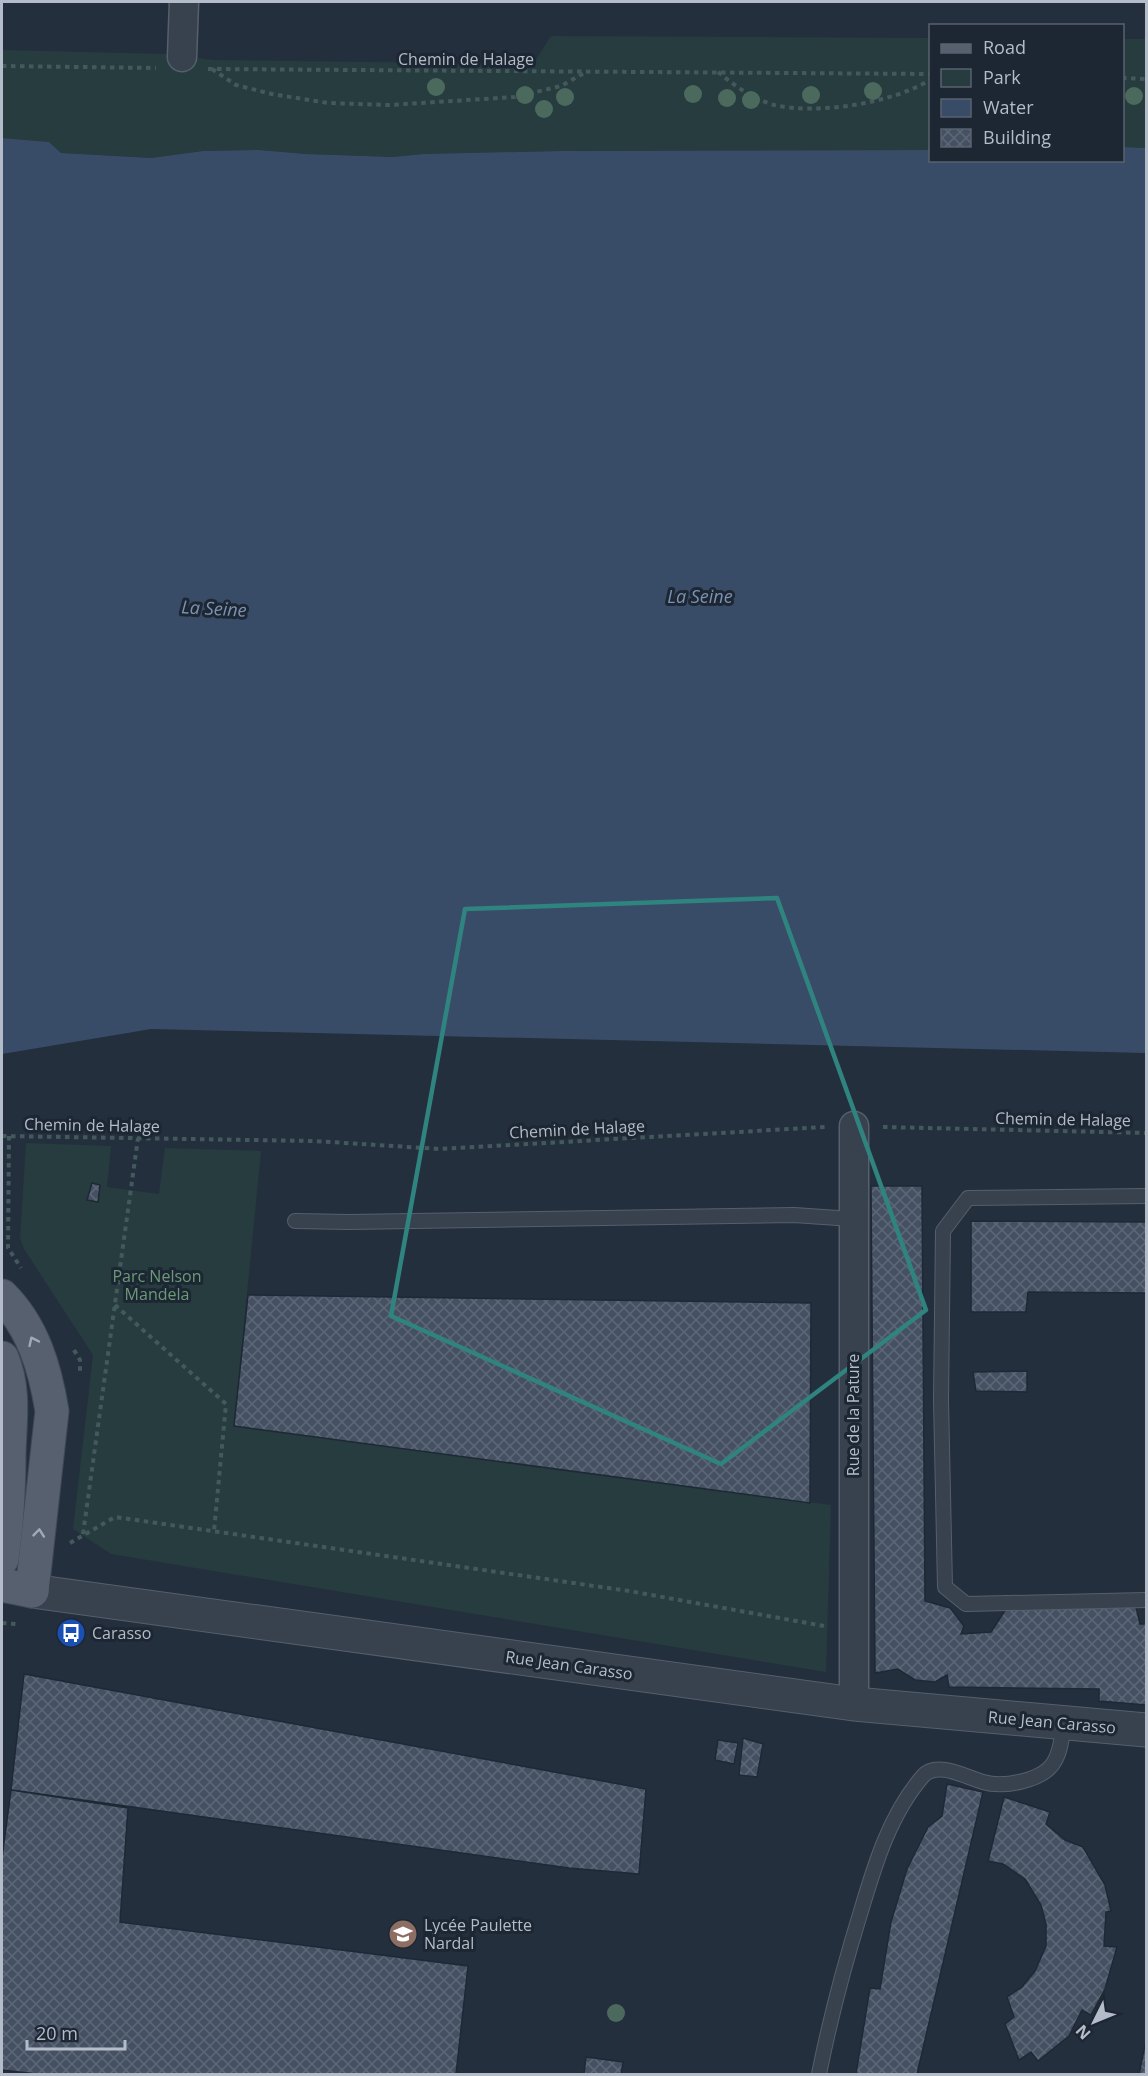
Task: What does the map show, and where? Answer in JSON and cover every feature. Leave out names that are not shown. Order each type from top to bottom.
[{"type":"main road","points":[[2,1296],[12,1306],[34,1343],[46,1377],[52,1411],[17,1588]]},
{"type":"main road","points":[[2,1358],[11,1394],[5,1459],[10,1496],[2,1559]]},
{"type":"main road","points":[[2,1566],[17,1588]]},
{"type":"street","points":[[180,64],[184,2]]},
{"type":"street","name":"Rue de la Pature","points":[[854,1126],[852,1219],[854,1704]]},
{"type":"street","name":"Rue Jean Carasso","points":[[17,1588],[854,1704],[1146,1730]]},
{"type":"lane","points":[[1146,1196],[968,1198],[943,1231],[940,1400],[945,1587],[966,1604],[1146,1600]]},
{"type":"lane","points":[[295,1221],[794,1215],[852,1219]]},
{"type":"lane","points":[[819,2074],[835,1994],[878,1856],[903,1806],[925,1774],[932,1770],[944,1770],[985,1783],[1000,1784],[1035,1778],[1047,1772],[1054,1763],[1064,1723]]},
{"type":"path","name":"Chemin de Halage","points":[[2,66],[180,64],[211,69],[929,74]]},
{"type":"path","points":[[211,69],[236,85],[272,94],[328,103],[389,105],[515,97],[561,86],[586,72]]},
{"type":"path","points":[[718,72],[755,98],[797,108],[879,102],[912,91],[929,81]]},
{"type":"path","points":[[1124,78],[1146,79]]},
{"type":"path","name":"Chemin de Halage","points":[[2,1136],[314,1141],[440,1149],[854,1126],[1146,1133]]},
{"type":"path","points":[[82,1535],[138,1138]]},
{"type":"path","points":[[115,1305],[226,1404],[214,1531]]},
{"type":"path","points":[[69,1543],[115,1517],[629,1591],[854,1630]]},
{"type":"highlighted area","points":[[777,898],[926,1310],[721,1464],[391,1316],[465,909]]},
{"type":"green space","points":[[551,36],[929,38],[929,150],[562,151],[423,154],[393,157],[259,150],[203,151],[151,158],[61,153],[49,142],[2,138],[2,50],[166,54],[213,60],[533,64]]},
{"type":"green space","points":[[1124,39],[1146,39],[1146,148],[1124,147]]},
{"type":"green space","name":"Parc Nelson Mandela","points":[[26,1143],[111,1146],[107,1187],[159,1194],[165,1148],[261,1151],[234,1426],[831,1505],[826,1672],[111,1554],[73,1529],[93,1355],[24,1249],[20,1238]]},
{"type":"water","name":"La Seine","points":[[2,138],[49,142],[61,153],[151,158],[203,151],[259,150],[393,157],[423,154],[562,151],[929,150],[929,162],[1124,162],[1124,147],[1146,148],[1146,1053],[151,1029],[2,1054]]},
{"type":"building","points":[[92,1183],[100,1185],[98,1202],[87,1200]]},
{"type":"building","points":[[871,1186],[922,1186],[925,1601],[950,1608],[964,1626],[961,1634],[991,1632],[1006,1609],[1136,1607],[1140,1624],[1146,1624],[1146,1705],[1099,1701],[1099,1689],[949,1687],[947,1675],[935,1682],[915,1680],[898,1669],[875,1673]]},
{"type":"building","points":[[971,1221],[1146,1222],[1146,1293],[1028,1292],[1026,1312],[971,1312]]},
{"type":"building","points":[[248,1295],[811,1303],[810,1503],[234,1426]]},
{"type":"building","points":[[1027,1371],[1027,1392],[976,1391],[973,1372]]},
{"type":"building","points":[[24,1674],[646,1789],[639,1874],[569,1868],[11,1790]]},
{"type":"building","points":[[743,1738],[763,1744],[757,1777],[739,1775]]},
{"type":"building","points":[[718,1740],[738,1743],[734,1764],[715,1760]]},
{"type":"building","points":[[947,1784],[983,1792],[917,2074],[856,2074],[870,1988],[880,1989],[891,1922],[907,1869],[928,1827],[942,1816]]},
{"type":"building","points":[[11,1790],[128,1808],[120,1922],[468,1966],[456,2074],[37,2074],[2,2070],[2,1858]]},
{"type":"building","points":[[1004,1797],[1050,1812],[1046,1824],[1065,1840],[1083,1847],[1105,1885],[1111,1911],[1106,1912],[1104,1946],[1117,1947],[1105,1989],[1091,2015],[1082,2010],[1069,2036],[1038,2061],[1031,2052],[1019,2060],[1005,2024],[1014,2017],[1007,1997],[1022,1987],[1035,1971],[1046,1946],[1046,1924],[1041,1905],[1025,1879],[1003,1864],[988,1861]]},
{"type":"building","points":[[1146,2040],[1146,2074],[1139,2074]]},
{"type":"building","points":[[586,2057],[623,2062],[621,2074],[584,2074]]},
{"type":"place","name":"Carasso","points":[[71,1633]]},
{"type":"place","name":"Lycée Paulette Nardal","points":[[403,1934]]}]
